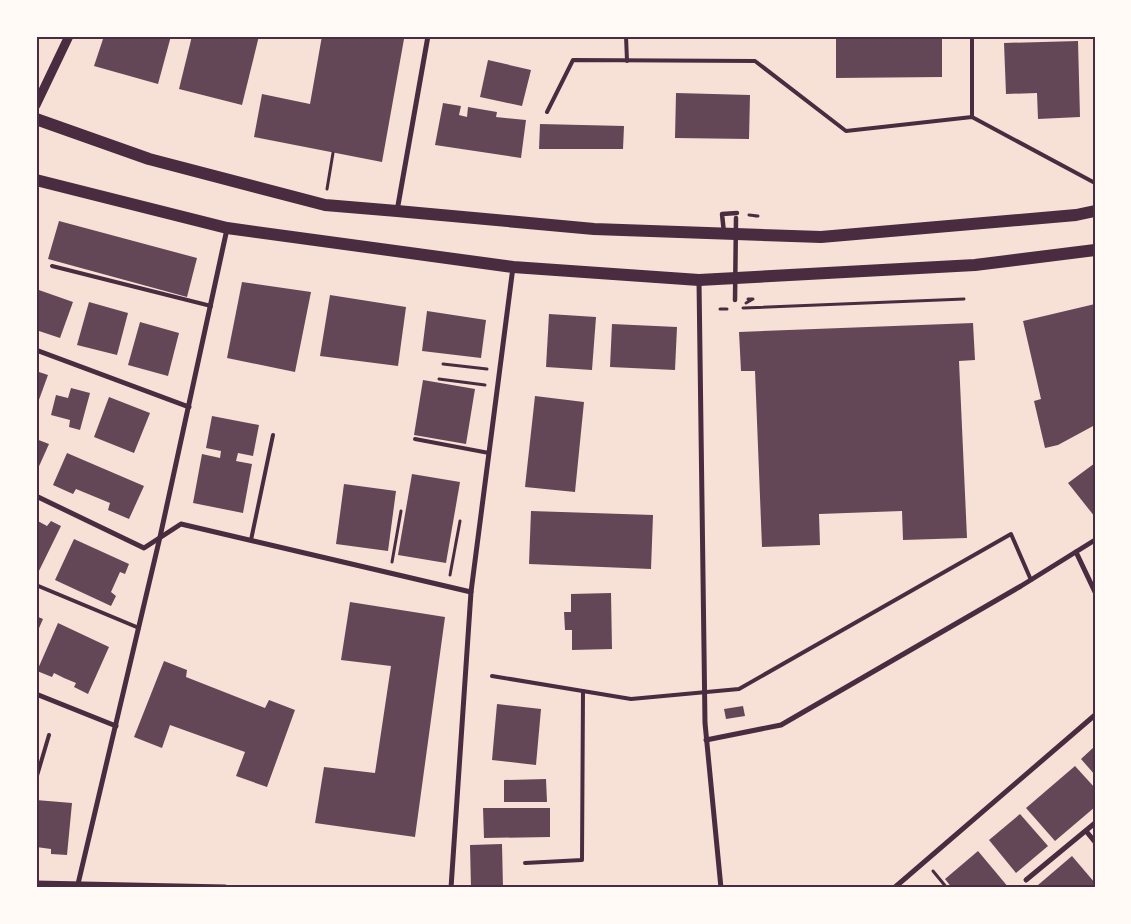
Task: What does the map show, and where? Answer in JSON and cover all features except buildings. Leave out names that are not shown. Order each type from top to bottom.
[{"type":"main road","points":[[36,119],[149,158],[325,205],[594,229],[821,237],[1076,215],[1095,211]]},
{"type":"main road","points":[[36,180],[227,228],[514,267],[700,280],[975,265],[1095,250]]},
{"type":"street","points":[[36,105],[69,36]]},
{"type":"street","points":[[397,211],[428,36]]},
{"type":"street","points":[[724,234],[722,214],[737,215],[735,300]]},
{"type":"street","points":[[78,884],[160,537],[227,228]]},
{"type":"street","points":[[451,888],[471,592],[514,267]]},
{"type":"street","points":[[700,280],[704,693],[706,740],[721,888]]},
{"type":"street","points":[[36,350],[189,407]]},
{"type":"street","points":[[36,496],[144,548],[181,524],[471,592]]},
{"type":"street","points":[[706,740],[781,725],[1031,580],[1095,540]]},
{"type":"street","points":[[1076,552],[1095,592]]},
{"type":"street","points":[[36,694],[116,726]]},
{"type":"street","points":[[894,888],[1095,716]]},
{"type":"street","points":[[1026,880],[1095,823]]},
{"type":"street","points":[[1086,830],[1095,842]]},
{"type":"street","points":[[36,883],[273,888]]},
{"type":"lane","points":[[626,36],[627,61]]},
{"type":"lane","points":[[972,36],[972,117]]},
{"type":"lane","points":[[547,112],[573,60],[756,61],[846,131],[972,117],[1095,183]]},
{"type":"lane","points":[[52,266],[211,306]]},
{"type":"lane","points":[[251,540],[273,435]]},
{"type":"lane","points":[[415,439],[489,453]]},
{"type":"lane","points":[[492,676],[631,700],[738,689],[1011,534],[1031,580]]},
{"type":"lane","points":[[36,585],[139,628]]},
{"type":"lane","points":[[525,863],[582,860],[583,691]]},
{"type":"lane","points":[[36,779],[50,736]]},
{"type":"path","points":[[325,205],[333,153]]},
{"type":"path","points":[[720,309],[964,299]]},
{"type":"path","points":[[443,364],[500,370]]},
{"type":"path","points":[[439,379],[498,387]]},
{"type":"path","points":[[390,573],[401,511]]},
{"type":"path","points":[[448,587],[460,522]]},
{"type":"path","points":[[925,861],[947,888]]}]
